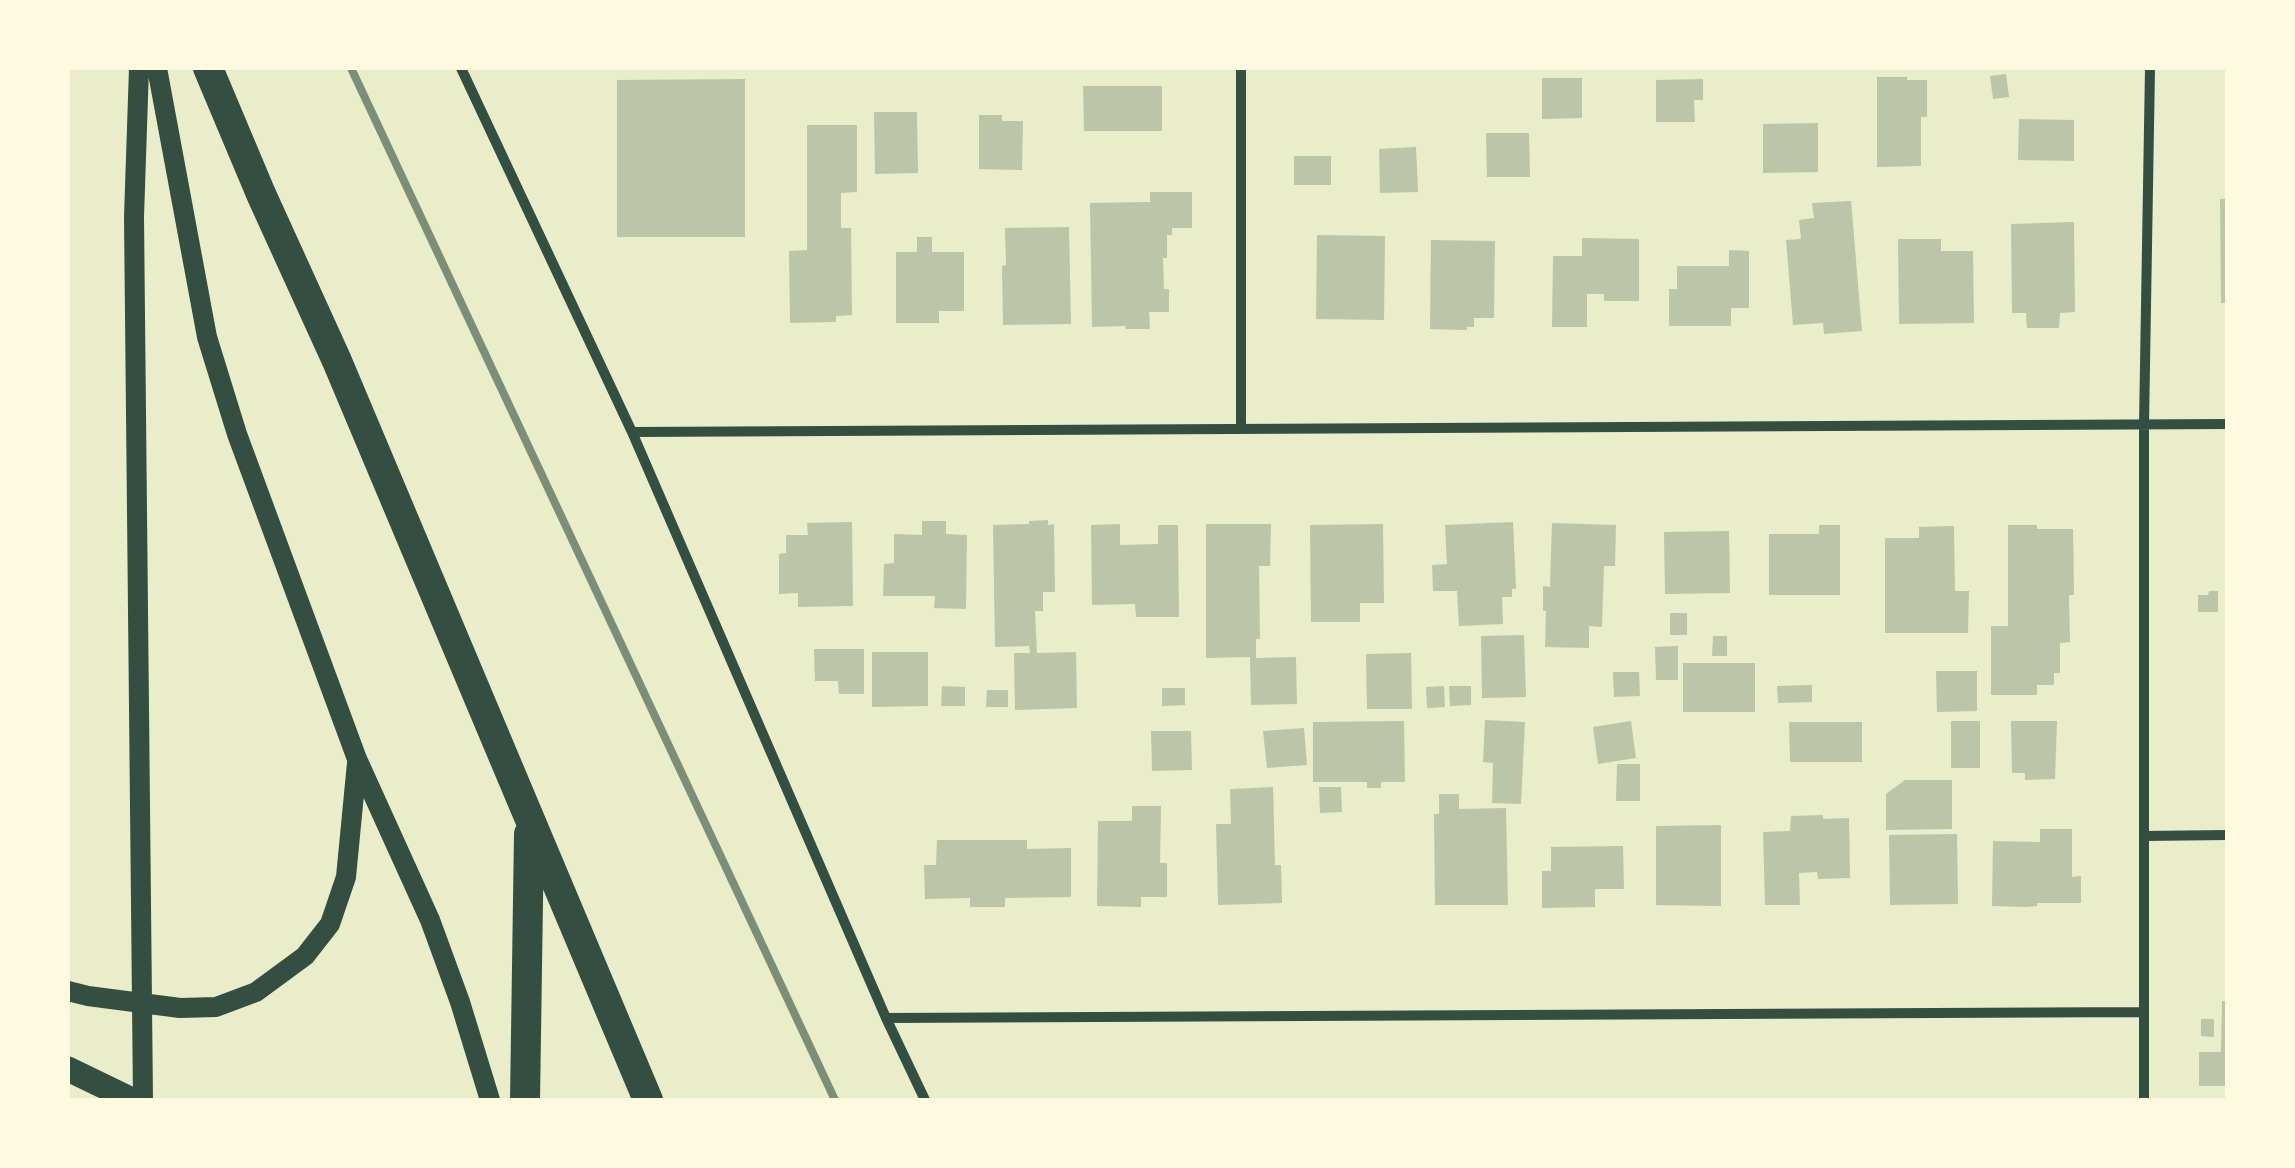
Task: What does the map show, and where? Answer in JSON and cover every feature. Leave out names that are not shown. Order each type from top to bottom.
[{"type":"highway","points":[[208,68],[337,361],[648,1100]]},
{"type":"highway","points":[[525,1100],[530,820]]},
{"type":"main road","points":[[138,68],[134,217],[142,1100]]},
{"type":"main road","points":[[157,68],[207,337],[237,434],[357,760],[430,920],[490,1100]]},
{"type":"main road","points":[[68,991],[180,1008],[216,1007],[256,992],[305,956],[330,924],[346,877],[357,760]]},
{"type":"main road","points":[[68,1069],[132,1100]]},
{"type":"street","points":[[461,68],[632,432],[925,1100]]},
{"type":"street","points":[[1240,68],[1241,429]]},
{"type":"street","points":[[2144,1100],[2144,424],[2150,68]]},
{"type":"street","points":[[632,432],[2228,424]]},
{"type":"street","points":[[2144,836],[2228,835]]},
{"type":"street","points":[[886,1018],[2144,1012]]},
{"type":"building","points":[[2006,74],[2009,97],[1993,99],[1990,76]]},
{"type":"building","points":[[1877,77],[1927,80],[1927,117],[1921,117],[1921,166],[1877,167]]},
{"type":"building","points":[[1542,78],[1582,78],[1582,118],[1542,119]]},
{"type":"building","points":[[745,79],[745,237],[617,237],[617,80]]},
{"type":"building","points":[[1703,79],[1703,100],[1694,100],[1695,122],[1656,122],[1656,80]]},
{"type":"building","points":[[1083,86],[1162,86],[1162,131],[1084,131]]},
{"type":"building","points":[[874,112],[917,112],[918,173],[875,174]]},
{"type":"building","points":[[979,115],[1002,115],[1002,121],[1023,121],[1022,170],[979,169]]},
{"type":"building","points":[[2019,119],[2074,120],[2074,161],[2018,160]]},
{"type":"building","points":[[1818,123],[1818,172],[1763,173],[1763,124]]},
{"type":"building","points":[[807,125],[857,125],[857,192],[841,193],[841,228],[851,228],[852,315],[836,316],[836,322],[790,323],[789,251],[807,250]]},
{"type":"building","points":[[1486,133],[1529,133],[1530,177],[1487,177]]},
{"type":"building","points":[[1416,147],[1418,192],[1380,193],[1379,149]]},
{"type":"building","points":[[1294,156],[1331,156],[1331,185],[1294,185]]},
{"type":"building","points":[[1150,192],[1192,192],[1192,228],[1172,228],[1172,235],[1167,235],[1167,258],[1163,258],[1169,312],[1149,312],[1150,329],[1092,327],[1090,203],[1150,202]]},
{"type":"building","points":[[2220,199],[2228,199],[2228,303],[2221,303]]},
{"type":"building","points":[[1851,201],[1862,331],[1824,334],[1823,323],[1793,325],[1786,240],[1801,239],[1799,220],[1814,218],[1812,203]]},
{"type":"building","points":[[2074,222],[2075,312],[2060,313],[2059,328],[2027,328],[2026,313],[2012,313],[2011,224]]},
{"type":"building","points":[[1069,227],[1071,324],[1003,325],[1005,228]]},
{"type":"building","points":[[1317,235],[1385,236],[1384,320],[1316,319]]},
{"type":"building","points":[[917,237],[932,237],[932,252],[964,252],[964,311],[939,311],[939,323],[896,323],[896,252],[917,252]]},
{"type":"building","points":[[1582,238],[1639,239],[1639,301],[1604,301],[1604,294],[1587,294],[1587,327],[1552,327],[1553,256],[1582,256]]},
{"type":"building","points":[[1898,239],[1941,239],[1941,251],[1973,251],[1974,323],[1899,324]]},
{"type":"building","points":[[1431,240],[1495,241],[1494,318],[1474,318],[1474,327],[1467,330],[1430,329]]},
{"type":"building","points":[[1729,250],[1749,251],[1749,308],[1731,308],[1731,326],[1669,326],[1669,289],[1677,289],[1677,266],[1729,266]]},
{"type":"building","points":[[1048,520],[1048,525],[1054,524],[1055,592],[1043,592],[1043,611],[1035,611],[1037,653],[1076,652],[1077,708],[1015,710],[1014,653],[1030,653],[1029,646],[995,647],[993,525]]},
{"type":"building","points":[[922,521],[946,521],[946,534],[967,535],[966,609],[934,608],[935,596],[883,596],[884,564],[894,563],[894,534],[922,535]]},
{"type":"building","points":[[852,522],[853,606],[798,607],[798,593],[779,594],[779,554],[786,553],[786,535],[808,535],[807,523]]},
{"type":"building","points":[[1513,522],[1516,589],[1512,589],[1512,597],[1502,597],[1503,624],[1459,626],[1457,591],[1433,591],[1432,565],[1447,564],[1445,525]]},
{"type":"building","points":[[1552,523],[1616,525],[1615,566],[1604,566],[1602,627],[1589,626],[1589,648],[1545,647],[1543,586],[1550,587]]},
{"type":"building","points":[[1120,524],[1120,545],[1158,544],[1158,525],[1178,525],[1179,617],[1136,617],[1135,604],[1092,605],[1091,525]]},
{"type":"building","points":[[1206,524],[1271,524],[1270,566],[1259,566],[1260,639],[1256,639],[1256,658],[1296,657],[1297,704],[1251,705],[1250,657],[1206,658]]},
{"type":"building","points":[[1383,524],[1384,603],[1360,603],[1360,622],[1311,622],[1310,525]]},
{"type":"building","points":[[1819,525],[1840,525],[1840,595],[1769,595],[1769,534],[1819,534]]},
{"type":"building","points":[[2008,525],[2073,529],[2070,642],[2060,643],[2060,673],[2054,673],[2054,685],[2037,685],[2037,695],[1991,695],[1991,626],[2008,626]]},
{"type":"building","points":[[1954,526],[1955,591],[1969,591],[1968,633],[1885,633],[1885,538],[1919,538],[1919,527]]},
{"type":"building","points":[[1729,531],[1730,593],[1665,594],[1664,532]]},
{"type":"building","points":[[2209,591],[2218,591],[2218,612],[2198,612],[2198,595],[2208,595]]},
{"type":"building","points":[[1670,613],[1687,613],[1687,635],[1670,635]]},
{"type":"building","points":[[1524,635],[1526,697],[1482,698],[1481,636]]},
{"type":"building","points":[[1713,636],[1727,636],[1727,656],[1712,656]]},
{"type":"building","points":[[1678,646],[1678,680],[1656,680],[1655,647]]},
{"type":"building","points":[[814,649],[864,649],[864,694],[839,694],[838,681],[815,681]]},
{"type":"building","points":[[872,652],[928,652],[928,706],[872,707]]},
{"type":"building","points":[[1411,653],[1412,709],[1367,709],[1366,654]]},
{"type":"building","points":[[1683,663],[1755,663],[1755,712],[1683,712]]},
{"type":"building","points":[[1936,671],[1977,671],[1977,711],[1937,712]]},
{"type":"building","points":[[1613,672],[1639,672],[1640,696],[1614,697]]},
{"type":"building","points":[[1812,685],[1812,702],[1778,703],[1777,686]]},
{"type":"building","points":[[942,686],[965,687],[965,706],[941,706]]},
{"type":"building","points":[[1444,686],[1445,707],[1427,708],[1426,687]]},
{"type":"building","points":[[1449,686],[1471,686],[1471,705],[1450,706]]},
{"type":"building","points":[[1162,688],[1185,688],[1185,705],[1162,706]]},
{"type":"building","points":[[987,690],[1008,690],[1008,707],[986,707]]},
{"type":"building","points":[[1485,720],[1525,722],[1521,804],[1492,803],[1493,763],[1483,762]]},
{"type":"building","points":[[1404,721],[1405,782],[1381,782],[1381,788],[1367,788],[1367,782],[1313,782],[1313,722]]},
{"type":"building","points":[[1631,721],[1636,758],[1598,764],[1593,727]]},
{"type":"building","points":[[1951,721],[1980,721],[1980,768],[1951,768]]},
{"type":"building","points":[[2011,721],[2057,721],[2055,779],[2025,780],[2025,773],[2012,773]]},
{"type":"building","points":[[1789,722],[1862,722],[1862,762],[1790,762]]},
{"type":"building","points":[[1304,728],[1307,765],[1267,768],[1263,731]]},
{"type":"building","points":[[1151,731],[1191,731],[1192,770],[1152,771]]},
{"type":"building","points":[[1617,764],[1640,764],[1640,801],[1616,801]]},
{"type":"building","points":[[1905,780],[1952,780],[1952,829],[1886,830],[1886,794]]},
{"type":"building","points":[[1273,787],[1275,865],[1281,865],[1282,903],[1218,905],[1216,824],[1231,824],[1230,789]]},
{"type":"building","points":[[1319,787],[1341,787],[1342,812],[1320,813]]},
{"type":"building","points":[[1439,794],[1459,794],[1459,809],[1506,808],[1508,905],[1435,905],[1434,814],[1439,814]]},
{"type":"building","points":[[1132,806],[1161,806],[1160,863],[1167,863],[1167,897],[1141,897],[1141,907],[1097,906],[1098,821],[1132,821]]},
{"type":"building","points":[[1823,815],[1823,819],[1849,818],[1850,878],[1818,879],[1817,872],[1799,873],[1800,905],[1765,905],[1763,832],[1790,831],[1791,816]]},
{"type":"building","points":[[1721,825],[1721,906],[1656,905],[1656,826]]},
{"type":"building","points":[[2040,829],[2072,829],[2072,877],[2081,876],[2081,903],[1992,906],[1993,841],[2040,842]]},
{"type":"building","points":[[1957,834],[1958,904],[1890,905],[1889,835]]},
{"type":"building","points":[[937,840],[1027,840],[1027,849],[1071,848],[1071,897],[1005,898],[1005,907],[970,907],[970,898],[925,899],[924,865],[936,865]]},
{"type":"building","points":[[1623,846],[1624,889],[1595,889],[1595,907],[1542,908],[1542,871],[1551,871],[1551,847]]},
{"type":"building","points":[[2222,1001],[2228,1001],[2228,1086],[2199,1086],[2199,1052],[2221,1052]]},
{"type":"building","points":[[2201,1019],[2214,1019],[2214,1037],[2201,1036]]},
{"type":"railway","points":[[351,68],[835,1100]]}]
